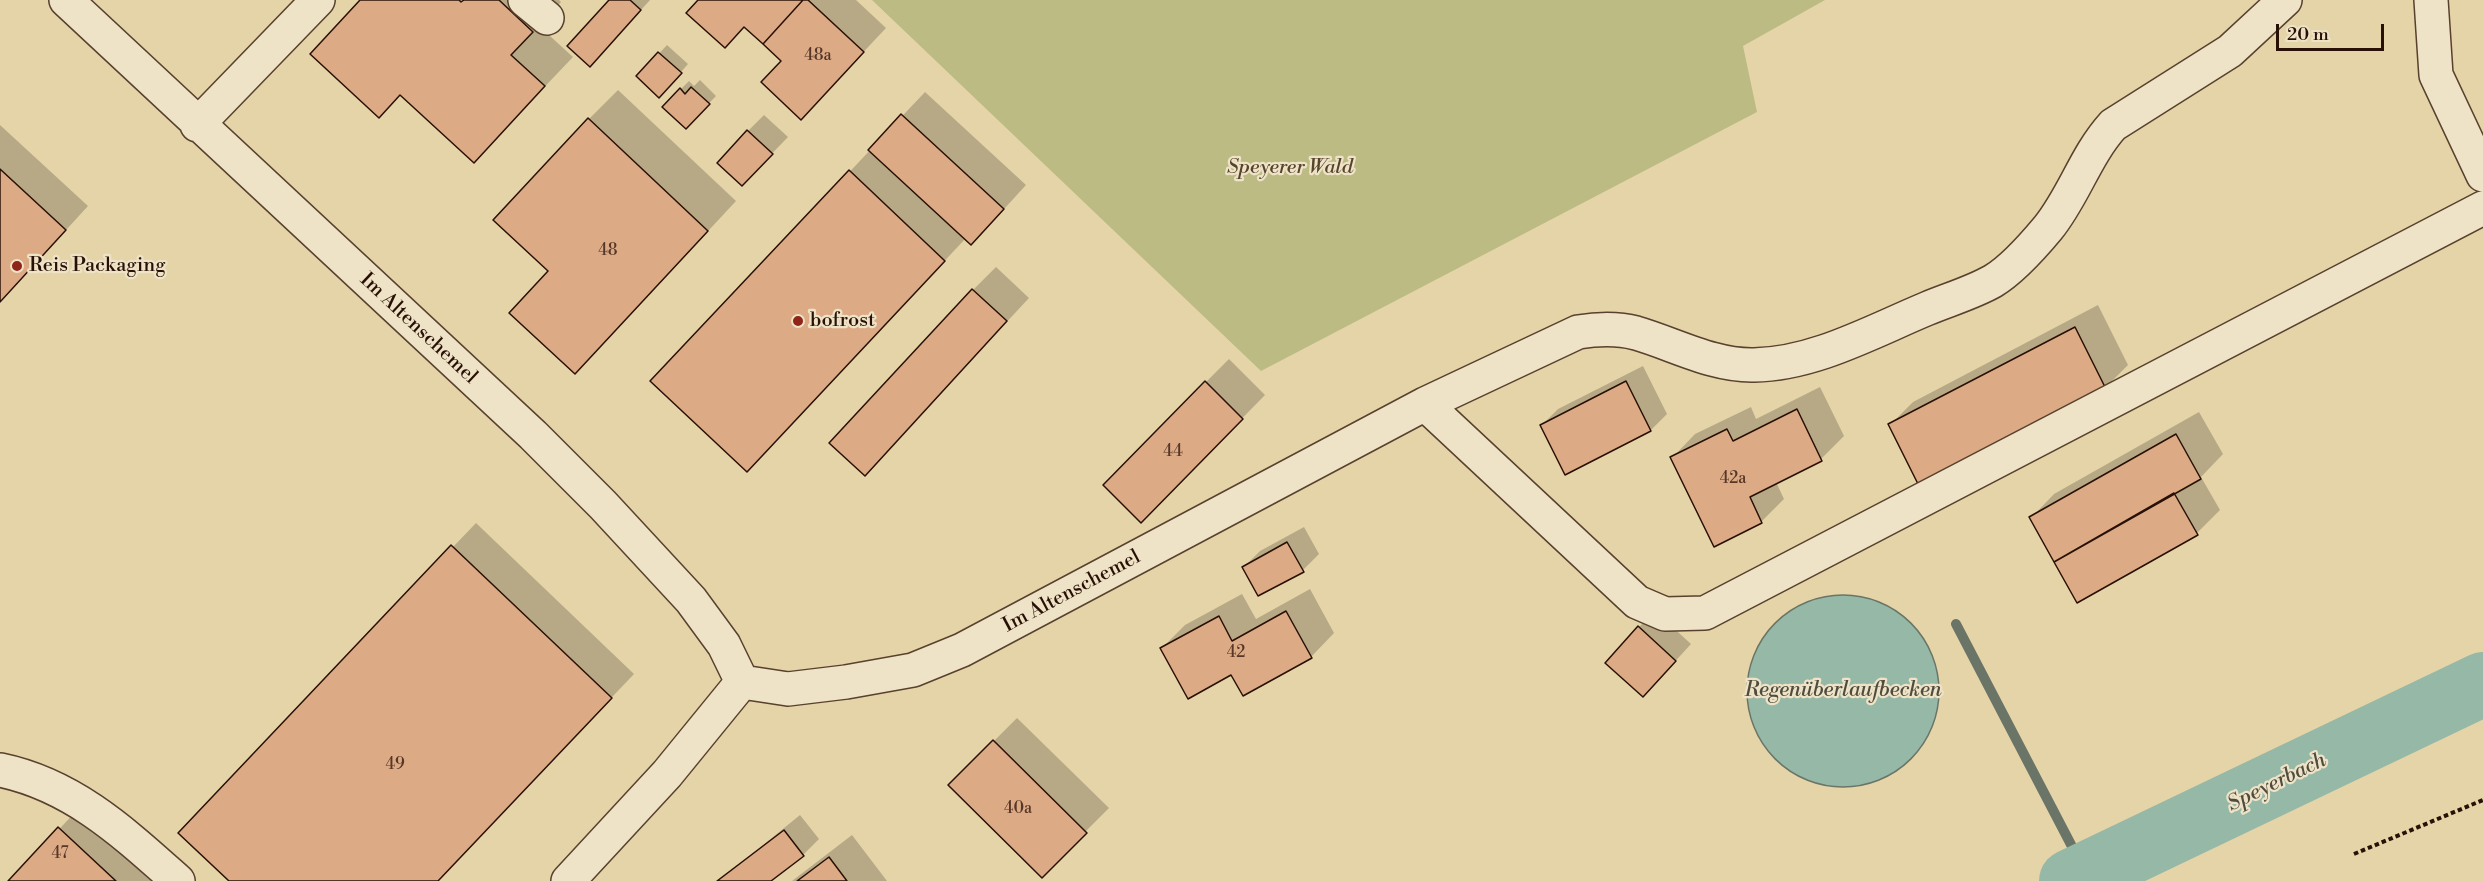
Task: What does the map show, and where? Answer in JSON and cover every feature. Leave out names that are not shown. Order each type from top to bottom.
[{"type":"street","name":"Im Altenschemel","points":[[66,0],[197,125],[533,435],[603,505],[691,600],[724,645],[742,682],[788,689],[913,670],[962,650],[1425,404],[1578,332],[1605,329],[1634,332],[1702,355],[1736,364],[1755,365],[1815,355],[1994,281],[2031,247],[2049,226],[2068,201],[2080,173],[2098,142],[2113,125],[2230,51],[2285,0]]},
{"type":"street","points":[[197,125],[318,0]]},
{"type":"street","points":[[2431,0],[2436,75],[2483,175]]},
{"type":"street","points":[[1425,404],[1637,602],[1665,614],[1705,613],[2483,208]]},
{"type":"street","points":[[568,881],[668,774],[742,682]]},
{"type":"street","points":[[0,770],[38,779],[73,797],[108,819],[178,881]]},
{"type":"path","points":[[2354,854],[2483,800]]},
{"type":"green space","name":"Speyerer Wald","points":[[872,0],[1825,0],[1743,46],[1757,112],[1261,371]]},
{"type":"water","name":"Regenüberlaufbecken","points":[[1834,595],[1852,595],[1880,602],[1911,623],[1932,654],[1939,691],[1932,728],[1911,759],[1880,780],[1852,787],[1834,787],[1798,776],[1769,752],[1758,736],[1751,719],[1747,700],[1747,682],[1758,646],[1782,617],[1798,606],[1815,599]]},
{"type":"building","points":[[360,0],[459,0],[461,2],[464,0],[499,0],[533,32],[511,55],[545,86],[474,163],[400,95],[379,118],[310,54]]},
{"type":"building","points":[[609,0],[630,0],[641,10],[590,67],[567,46]]},
{"type":"building","points":[[698,0],[803,0],[763,44],[744,27],[725,48],[686,13]]},
{"type":"building","points":[[803,0],[808,0],[864,52],[801,120],[761,82],[781,61],[763,44]]},
{"type":"building","points":[[658,52],[682,73],[659,98],[636,76]]},
{"type":"building","points":[[691,87],[710,104],[686,129],[662,107],[680,88],[685,94]]},
{"type":"building","points":[[901,114],[1004,209],[971,245],[868,150]]},
{"type":"building","points":[[588,118],[708,231],[575,374],[509,313],[548,271],[493,220]]},
{"type":"building","points":[[747,130],[773,154],[742,186],[717,163]]},
{"type":"building","name":"Reis Packaging","points":[[0,169],[66,230],[0,302]]},
{"type":"building","name":"bofrost","points":[[849,170],[945,261],[747,472],[650,381]]},
{"type":"building","points":[[972,289],[1007,321],[865,476],[829,443]]},
{"type":"building","points":[[2075,327],[2106,389],[1919,486],[1888,424]]},
{"type":"building","points":[[1205,381],[1243,419],[1141,523],[1103,485]]},
{"type":"building","points":[[1626,381],[1651,431],[1565,475],[1540,425]]},
{"type":"building","points":[[1797,409],[1822,461],[1750,497],[1762,523],[1714,547],[1670,457],[1727,429],[1733,441]]},
{"type":"building","points":[[2176,434],[2201,479],[2054,562],[2029,517]]},
{"type":"building","points":[[2174,493],[2198,535],[2077,603],[2054,562]]},
{"type":"building","points":[[1287,542],[1304,572],[1258,596],[1242,567]]},
{"type":"building","points":[[451,545],[612,698],[438,881],[229,881],[178,833]]},
{"type":"building","points":[[1286,611],[1312,658],[1243,696],[1231,675],[1188,699],[1160,648],[1219,616],[1232,641]]},
{"type":"building","points":[[1638,626],[1676,661],[1643,697],[1605,663]]},
{"type":"building","points":[[993,740],[1087,833],[1042,878],[948,785]]},
{"type":"building","points":[[58,827],[116,881],[8,881]]},
{"type":"building","points":[[784,830],[804,856],[771,881],[717,881]]},
{"type":"building","points":[[829,857],[847,881],[797,881]]},
{"type":"waterway","points":[[1956,624],[2090,881]]},
{"type":"waterway","name":"Speyerbach","points":[[2071,881],[2483,684]]},
{"type":"place","name":"Reis Packaging","points":[[17,266]]},
{"type":"place","name":"bofrost","points":[[798,321]]}]
